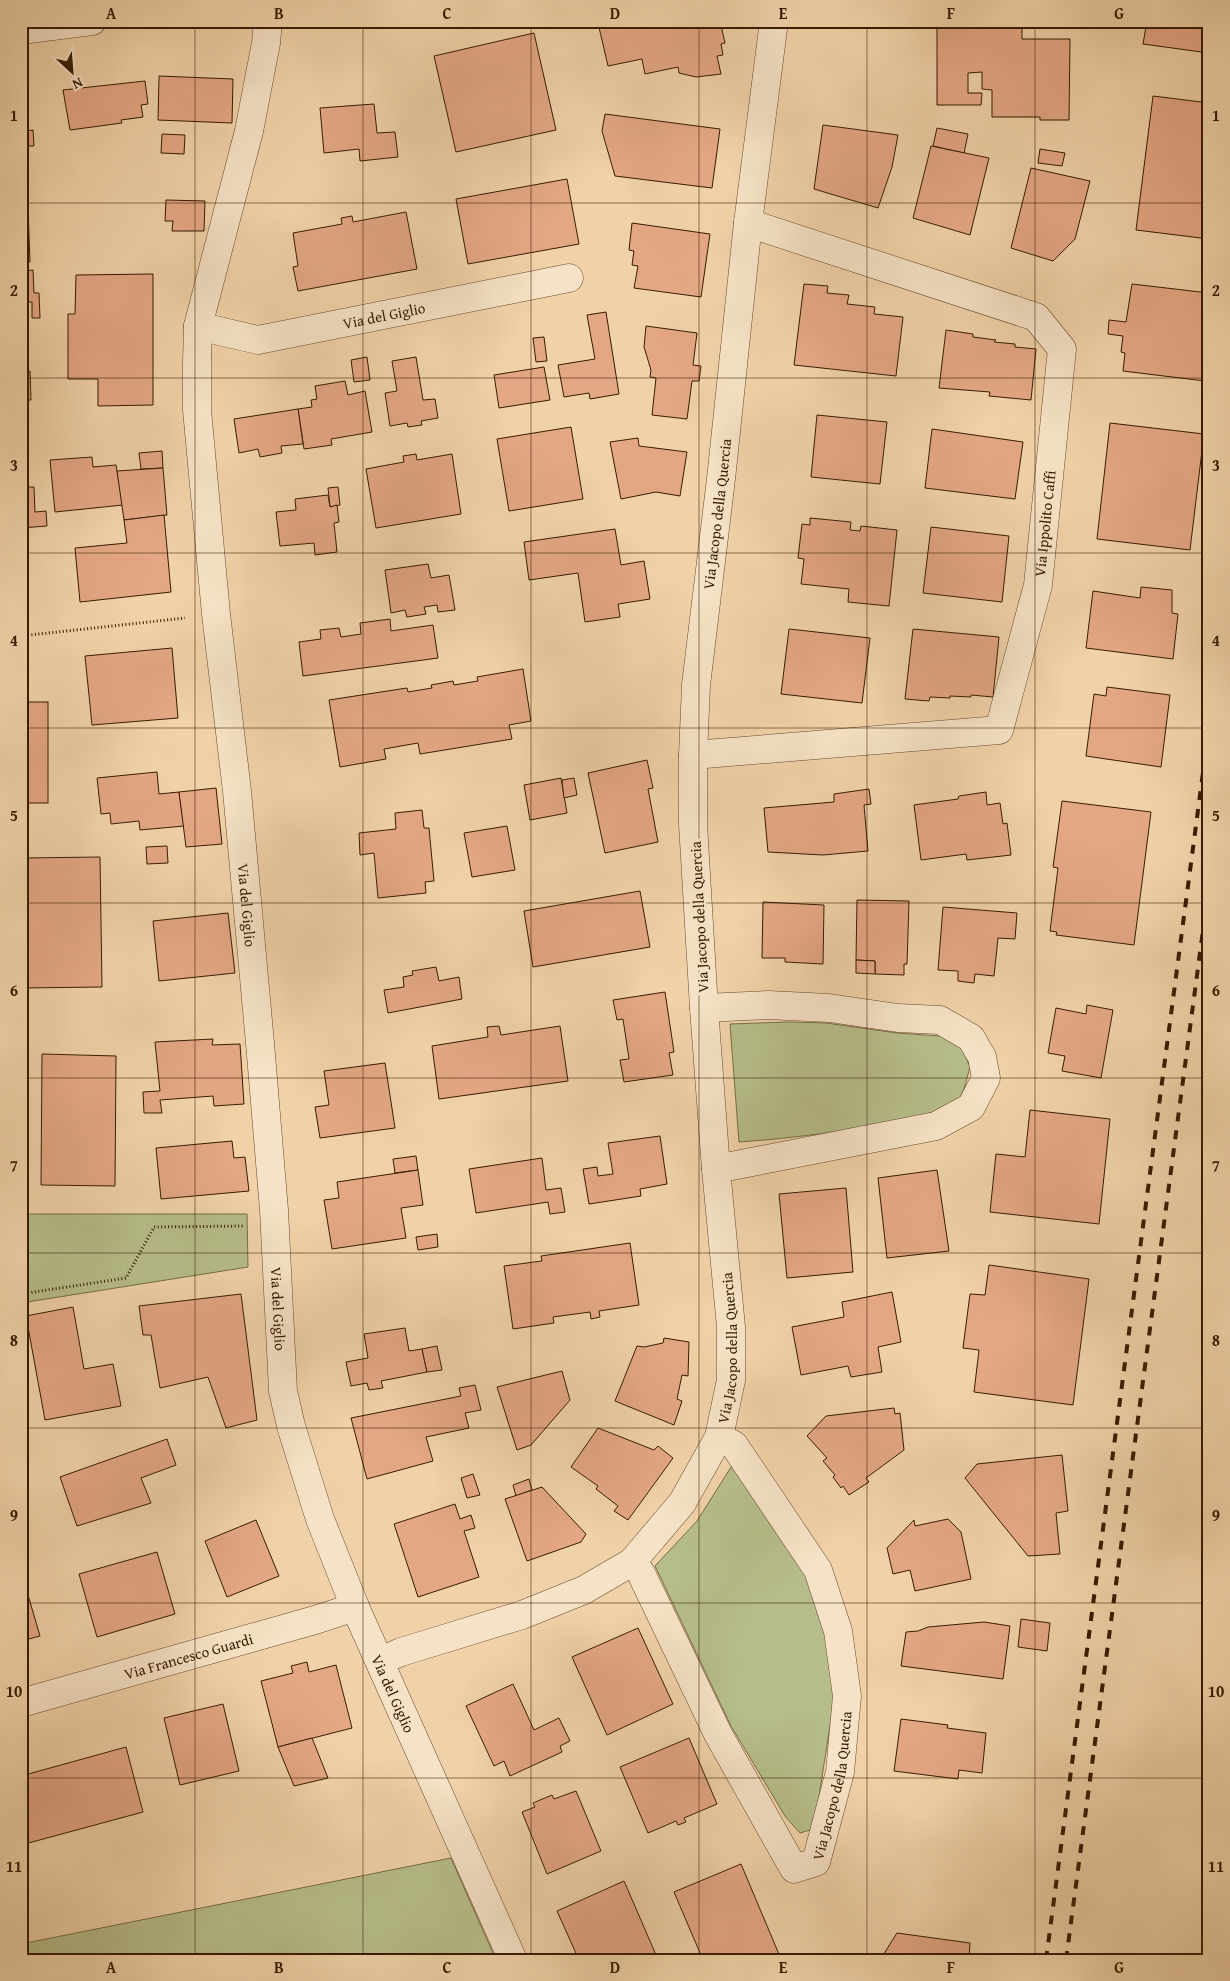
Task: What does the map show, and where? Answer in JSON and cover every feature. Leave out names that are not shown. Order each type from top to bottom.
[{"type":"street","points":[[21,30],[92,21]]},
{"type":"street","name":"Via del Giglio","points":[[268,21],[266,43],[249,132],[198,326],[197,410],[216,614],[237,791],[260,1043],[274,1219],[284,1391],[291,1426],[320,1519],[355,1606],[513,1960]]},
{"type":"street","name":"Via Jacopo della Quercia","points":[[380,1662],[401,1652],[522,1615],[584,1590],[632,1562],[682,1503],[719,1437],[731,1380],[731,1327],[716,1169],[704,1008],[693,824],[693,755],[696,685],[721,479],[748,223],[774,21]]},
{"type":"street","name":"Via Ippolito Caffi","points":[[693,755],[999,730],[1038,585],[1062,349],[1047,330],[1036,317],[748,223]]},
{"type":"street","name":"Via del Giglio","points":[[198,326],[258,340],[569,278]]},
{"type":"street","name":"Via Jacopo della Quercia","points":[[704,1008],[768,1005],[828,1008],[898,1018],[940,1020],[971,1038],[982,1057],[986,1078],[971,1107],[936,1126],[716,1169]]},
{"type":"street","name":"Via Jacopo della Quercia","points":[[632,1562],[641,1572],[718,1734],[794,1869],[816,1862],[840,1772],[846,1696],[838,1631],[818,1570],[734,1445],[719,1437]]},
{"type":"street","name":"Via Francesco Guardi","points":[[21,1703],[333,1614],[355,1606]]},
{"type":"path","points":[[21,636],[216,614]]},
{"type":"path","points":[[21,1294],[126,1278],[154,1227],[245,1226]]},
{"type":"green space","points":[[826,1023],[897,1033],[940,1036],[960,1043],[970,1067],[964,1089],[956,1106],[930,1113],[848,1130],[739,1142],[730,1024]]},
{"type":"green space","points":[[21,1214],[247,1214],[248,1267],[21,1303]]},
{"type":"green space","points":[[733,1464],[809,1575],[828,1641],[835,1694],[817,1809],[810,1830],[800,1833],[785,1816],[731,1726],[655,1566],[697,1521]]},
{"type":"green space","points":[[451,1858],[496,1960],[21,1960],[21,1944]]},
{"type":"building","points":[[606,21],[720,21],[725,43],[721,44],[723,55],[717,56],[721,74],[696,77],[679,73],[678,67],[645,74],[642,59],[608,66],[598,23]]},
{"type":"building","points":[[1147,21],[1209,21],[1209,53],[1143,44]]},
{"type":"building","points":[[990,23],[1022,23],[1022,39],[1070,39],[1069,120],[1040,120],[1040,117],[992,117],[992,90],[982,89],[982,72],[968,73],[968,93],[982,93],[981,105],[937,105],[937,27],[990,28]]},
{"type":"building","points":[[534,33],[556,130],[456,152],[434,56]]},
{"type":"building","points":[[159,76],[233,79],[232,123],[158,120]]},
{"type":"building","points":[[145,81],[148,104],[141,105],[143,117],[121,120],[122,123],[70,130],[63,90]]},
{"type":"building","points":[[21,83],[24,83],[26,131],[33,130],[34,146],[21,146]]},
{"type":"building","points":[[1153,96],[1209,103],[1209,239],[1136,230]]},
{"type":"building","points":[[374,104],[377,133],[395,132],[398,157],[360,161],[359,149],[324,153],[320,108]]},
{"type":"building","points":[[605,114],[720,129],[712,188],[615,176],[602,131]]},
{"type":"building","points":[[823,125],[898,135],[892,167],[878,208],[814,189]]},
{"type":"building","points":[[937,128],[968,134],[964,153],[933,146]]},
{"type":"building","points":[[162,134],[185,135],[184,154],[161,153]]},
{"type":"building","points":[[931,146],[989,158],[970,235],[913,218]]},
{"type":"building","points":[[1040,149],[1065,153],[1062,166],[1038,163]]},
{"type":"building","points":[[1031,168],[1090,181],[1075,239],[1053,261],[1011,248]]},
{"type":"building","points":[[567,179],[579,244],[468,264],[456,199]]},
{"type":"building","points":[[166,200],[205,201],[204,231],[172,231],[173,221],[165,221]]},
{"type":"building","points":[[21,204],[28,204],[29,235],[21,235]]},
{"type":"building","points":[[406,212],[417,269],[298,291],[293,267],[298,266],[293,233],[342,224],[341,218],[352,216],[353,222]]},
{"type":"building","points":[[632,223],[710,234],[701,297],[634,288],[638,266],[632,265],[634,251],[629,250]]},
{"type":"building","points":[[21,235],[29,235],[30,262],[21,262]]},
{"type":"building","points":[[33,270],[34,293],[39,293],[40,318],[32,318],[32,302],[21,302],[21,271]]},
{"type":"building","points":[[153,274],[153,405],[98,406],[98,379],[68,379],[68,314],[75,314],[76,275]]},
{"type":"building","points":[[804,284],[828,286],[827,293],[849,295],[847,304],[875,307],[874,314],[903,317],[896,376],[794,365]]},
{"type":"building","points":[[1132,284],[1209,293],[1209,354],[1205,381],[1123,371],[1125,353],[1121,352],[1123,336],[1108,334],[1109,320],[1126,322]]},
{"type":"building","points":[[606,312],[619,394],[590,399],[589,393],[564,397],[558,365],[595,359],[587,315]]},
{"type":"building","points":[[646,326],[697,333],[693,365],[701,366],[699,381],[692,381],[687,419],[652,415],[656,378],[650,377],[651,370],[644,347]]},
{"type":"building","points":[[946,330],[973,334],[973,337],[996,340],[994,342],[1015,344],[1015,347],[1036,349],[1031,400],[989,396],[990,392],[939,388]]},
{"type":"building","points":[[544,337],[547,361],[536,362],[533,338]]},
{"type":"building","points":[[367,357],[370,380],[354,382],[351,360]]},
{"type":"building","points":[[416,357],[423,400],[435,399],[438,418],[421,421],[422,425],[408,427],[407,423],[390,426],[385,393],[397,391],[392,361]]},
{"type":"building","points":[[544,367],[550,400],[499,408],[494,375]]},
{"type":"building","points":[[21,371],[30,371],[31,400],[21,400]]},
{"type":"building","points":[[345,381],[348,395],[365,391],[372,432],[331,439],[332,445],[304,449],[298,409],[312,407],[311,400],[317,399],[315,386]]},
{"type":"building","points":[[298,409],[303,444],[281,446],[282,453],[260,457],[258,449],[239,453],[234,419]]},
{"type":"building","points":[[817,415],[887,422],[880,484],[811,477]]},
{"type":"building","points":[[1110,423],[1204,434],[1190,550],[1097,539]]},
{"type":"building","points":[[571,427],[583,499],[509,511],[497,439]]},
{"type":"building","points":[[932,429],[1023,442],[1015,499],[925,488]]},
{"type":"building","points":[[638,438],[639,446],[687,452],[680,496],[656,492],[621,499],[610,442]]},
{"type":"building","points":[[162,451],[163,468],[141,469],[139,453]]},
{"type":"building","points":[[416,454],[417,460],[452,454],[461,514],[376,528],[366,469],[404,462],[403,456]]},
{"type":"building","points":[[92,457],[93,467],[116,465],[123,505],[55,512],[50,460]]},
{"type":"building","points":[[163,468],[167,515],[124,520],[117,471]]},
{"type":"building","points":[[21,487],[34,487],[35,512],[46,511],[47,526],[21,528]]},
{"type":"building","points":[[338,487],[340,505],[330,507],[328,488]]},
{"type":"building","points":[[328,495],[330,507],[337,505],[339,522],[334,523],[337,552],[315,555],[314,543],[280,546],[276,512],[296,510],[295,499]]},
{"type":"building","points":[[164,515],[171,592],[80,602],[75,548],[127,543],[124,520]]},
{"type":"building","points":[[810,518],[851,522],[850,530],[860,531],[861,526],[897,530],[889,606],[848,602],[849,589],[801,584],[804,559],[798,558],[802,524],[810,525]]},
{"type":"building","points":[[931,527],[1009,536],[1002,602],[923,593]]},
{"type":"building","points":[[615,529],[621,565],[644,561],[650,599],[618,604],[620,617],[585,622],[578,573],[529,580],[524,542]]},
{"type":"building","points":[[22,555],[27,602],[21,602]]},
{"type":"building","points":[[428,564],[431,578],[449,575],[455,610],[438,612],[437,605],[424,607],[426,614],[407,617],[405,610],[391,613],[385,570]]},
{"type":"building","points":[[1141,587],[1172,590],[1172,613],[1178,614],[1173,659],[1086,648],[1093,591],[1140,598]]},
{"type":"building","points":[[390,619],[391,631],[433,625],[438,658],[303,676],[299,642],[321,639],[320,630],[339,628],[341,637],[361,634],[360,623]]},
{"type":"building","points":[[789,629],[870,638],[862,703],[781,694]]},
{"type":"building","points":[[913,629],[999,637],[993,697],[971,695],[971,697],[930,697],[929,701],[905,699]]},
{"type":"building","points":[[172,648],[178,718],[92,725],[85,656]]},
{"type":"building","points":[[523,669],[531,721],[509,725],[512,739],[420,754],[418,743],[384,749],[386,759],[340,767],[329,700],[407,688],[408,692],[432,688],[431,685],[453,681],[454,685],[478,681],[477,677]]},
{"type":"building","points":[[1107,687],[1170,695],[1161,767],[1086,756],[1094,694],[1106,696]]},
{"type":"building","points":[[21,702],[48,702],[48,803],[21,803]]},
{"type":"building","points":[[647,760],[653,788],[648,789],[658,842],[605,853],[588,773]]},
{"type":"building","points":[[157,772],[159,794],[179,792],[184,826],[140,830],[139,821],[111,824],[110,813],[101,814],[97,778]]},
{"type":"building","points":[[561,778],[567,813],[530,820],[524,785]]},
{"type":"building","points":[[574,778],[577,795],[564,798],[562,780]]},
{"type":"building","points":[[216,788],[222,844],[186,847],[179,792]]},
{"type":"building","points":[[869,789],[871,804],[864,805],[868,851],[823,855],[768,852],[764,808],[834,802],[834,794]]},
{"type":"building","points":[[986,792],[987,805],[1000,803],[1003,824],[1007,823],[1011,855],[967,860],[966,854],[921,860],[914,805],[958,799],[959,796]]},
{"type":"building","points":[[1062,801],[1151,812],[1134,945],[1056,935],[1057,932],[1050,931],[1058,868],[1053,867]]},
{"type":"building","points":[[422,810],[424,828],[429,828],[434,881],[425,882],[426,893],[378,898],[374,853],[360,855],[359,833],[396,829],[395,813]]},
{"type":"building","points":[[507,826],[515,870],[472,877],[464,833]]},
{"type":"building","points":[[167,846],[168,863],[147,864],[146,847]]},
{"type":"building","points":[[100,857],[102,987],[21,988],[21,858]]},
{"type":"building","points":[[640,891],[650,947],[533,967],[524,911]]},
{"type":"building","points":[[857,900],[909,901],[907,964],[904,964],[904,975],[875,974],[875,961],[856,960]]},
{"type":"building","points":[[763,902],[824,905],[823,964],[785,962],[785,958],[762,958]]},
{"type":"building","points":[[943,907],[1017,913],[1015,939],[998,938],[994,976],[975,974],[974,983],[958,981],[958,971],[938,970]]},
{"type":"building","points":[[228,913],[235,973],[159,981],[153,921]]},
{"type":"building","points":[[856,960],[875,961],[875,974],[856,973]]},
{"type":"building","points":[[436,967],[439,981],[459,977],[462,999],[388,1013],[384,990],[404,987],[403,977],[413,975],[412,971]]},
{"type":"building","points":[[665,992],[674,1052],[669,1053],[673,1075],[624,1082],[620,1060],[629,1059],[623,1019],[617,1020],[613,1000]]},
{"type":"building","points":[[1087,1005],[1113,1010],[1101,1078],[1062,1071],[1065,1056],[1048,1053],[1056,1008],[1086,1014]]},
{"type":"building","points":[[499,1026],[501,1035],[560,1026],[568,1081],[439,1099],[432,1046],[488,1037],[487,1027]]},
{"type":"building","points":[[213,1039],[212,1045],[240,1044],[244,1104],[214,1106],[213,1096],[160,1100],[162,1113],[144,1113],[143,1092],[160,1091],[155,1042]]},
{"type":"building","points":[[42,1054],[116,1056],[115,1186],[41,1185]]},
{"type":"building","points":[[385,1063],[395,1128],[320,1138],[315,1107],[329,1105],[324,1071]]},
{"type":"building","points":[[1030,1110],[1110,1119],[1099,1224],[990,1212],[996,1154],[1025,1157]]},
{"type":"building","points":[[660,1136],[667,1184],[640,1189],[641,1196],[589,1204],[583,1169],[597,1167],[598,1176],[613,1174],[608,1143]]},
{"type":"building","points":[[232,1141],[234,1158],[245,1157],[249,1191],[161,1199],[156,1148]]},
{"type":"building","points":[[416,1156],[418,1170],[395,1173],[393,1159]]},
{"type":"building","points":[[542,1158],[546,1190],[561,1188],[565,1212],[550,1214],[548,1202],[476,1213],[469,1169]]},
{"type":"building","points":[[418,1170],[423,1205],[401,1208],[406,1238],[332,1249],[324,1200],[339,1198],[337,1182]]},
{"type":"building","points":[[937,1170],[949,1251],[887,1258],[878,1178]]},
{"type":"building","points":[[846,1188],[853,1272],[787,1278],[779,1194]]},
{"type":"building","points":[[437,1234],[438,1247],[418,1250],[416,1237]]},
{"type":"building","points":[[630,1243],[639,1305],[599,1311],[600,1317],[591,1319],[590,1312],[553,1317],[554,1323],[513,1329],[504,1266],[542,1261],[541,1256]]},
{"type":"building","points":[[989,1265],[1089,1279],[1073,1405],[974,1392],[979,1350],[963,1348],[970,1294],[985,1295]]},
{"type":"building","points":[[892,1292],[901,1342],[878,1347],[882,1372],[851,1377],[848,1366],[801,1375],[792,1327],[844,1317],[842,1302]]},
{"type":"building","points":[[241,1294],[257,1420],[226,1428],[208,1377],[160,1388],[151,1335],[143,1335],[139,1306]]},
{"type":"building","points":[[73,1307],[84,1369],[113,1364],[121,1406],[45,1420],[26,1316]]},
{"type":"building","points":[[405,1328],[409,1351],[422,1349],[427,1372],[381,1381],[383,1388],[369,1390],[367,1383],[351,1386],[346,1362],[368,1358],[364,1334]]},
{"type":"building","points":[[664,1338],[689,1342],[688,1376],[682,1375],[677,1399],[682,1401],[674,1425],[615,1401],[637,1346],[644,1347],[663,1343]]},
{"type":"building","points":[[437,1346],[442,1370],[427,1372],[422,1349]]},
{"type":"building","points":[[562,1371],[570,1400],[531,1445],[517,1450],[497,1387]]},
{"type":"building","points":[[475,1385],[481,1410],[465,1413],[469,1428],[426,1437],[433,1461],[367,1479],[351,1418],[461,1396],[459,1388]]},
{"type":"building","points":[[894,1408],[895,1414],[900,1413],[904,1450],[866,1478],[869,1482],[849,1495],[843,1486],[841,1488],[833,1477],[835,1475],[823,1461],[827,1458],[807,1436],[826,1416]]},
{"type":"building","points":[[598,1428],[654,1450],[658,1446],[673,1458],[628,1520],[614,1511],[618,1506],[596,1489],[598,1486],[571,1467]]},
{"type":"building","points":[[167,1439],[176,1465],[141,1478],[151,1503],[77,1526],[60,1477]]},
{"type":"building","points":[[1062,1455],[1068,1511],[1056,1513],[1060,1554],[1028,1556],[965,1478],[977,1464]]},
{"type":"building","points":[[473,1474],[480,1495],[467,1498],[461,1478]]},
{"type":"building","points":[[529,1479],[532,1490],[516,1496],[513,1485]]},
{"type":"building","points":[[542,1487],[586,1534],[581,1542],[527,1561],[505,1499]]},
{"type":"building","points":[[21,1500],[25,1514],[21,1515]]},
{"type":"building","points":[[455,1504],[460,1519],[471,1515],[475,1528],[464,1531],[479,1577],[418,1597],[394,1524]]},
{"type":"building","points":[[948,1519],[961,1532],[971,1579],[915,1591],[910,1570],[893,1574],[887,1548],[914,1520],[915,1526]]},
{"type":"building","points":[[256,1520],[279,1576],[227,1597],[205,1541]]},
{"type":"building","points":[[157,1552],[175,1614],[97,1637],[79,1574]]},
{"type":"building","points":[[21,1571],[40,1636],[21,1641]]},
{"type":"building","points":[[1021,1619],[1050,1623],[1047,1651],[1018,1647]]},
{"type":"building","points":[[984,1622],[1010,1626],[1003,1679],[901,1666],[906,1632],[918,1631],[928,1627]]},
{"type":"building","points":[[638,1628],[673,1704],[607,1735],[572,1657]]},
{"type":"building","points":[[307,1662],[309,1672],[336,1665],[352,1728],[278,1747],[261,1681],[293,1673],[291,1666]]},
{"type":"building","points":[[513,1684],[534,1730],[559,1718],[570,1741],[560,1746],[562,1752],[510,1776],[504,1761],[494,1766],[466,1706]]},
{"type":"building","points":[[223,1704],[239,1771],[180,1785],[164,1718]]},
{"type":"building","points":[[901,1719],[948,1725],[947,1728],[986,1733],[982,1773],[959,1770],[958,1779],[894,1771]]},
{"type":"building","points":[[312,1738],[328,1778],[294,1786],[278,1747]]},
{"type":"building","points":[[689,1738],[717,1804],[684,1818],[686,1822],[678,1825],[676,1821],[648,1833],[620,1767]]},
{"type":"building","points":[[126,1747],[143,1812],[21,1845],[21,1776]]},
{"type":"building","points":[[576,1791],[601,1851],[547,1874],[522,1812],[535,1807],[533,1803],[552,1795],[554,1799]]},
{"type":"building","points":[[741,1864],[781,1959],[703,1960],[674,1892]]},
{"type":"building","points":[[624,1881],[656,1955],[645,1960],[579,1960],[557,1911]]},
{"type":"building","points":[[897,1933],[970,1943],[969,1960],[880,1960]]},
{"type":"railway","points":[[1046,1960],[1209,727]]},
{"type":"railway","points":[[1066,1960],[1209,885]]}]
